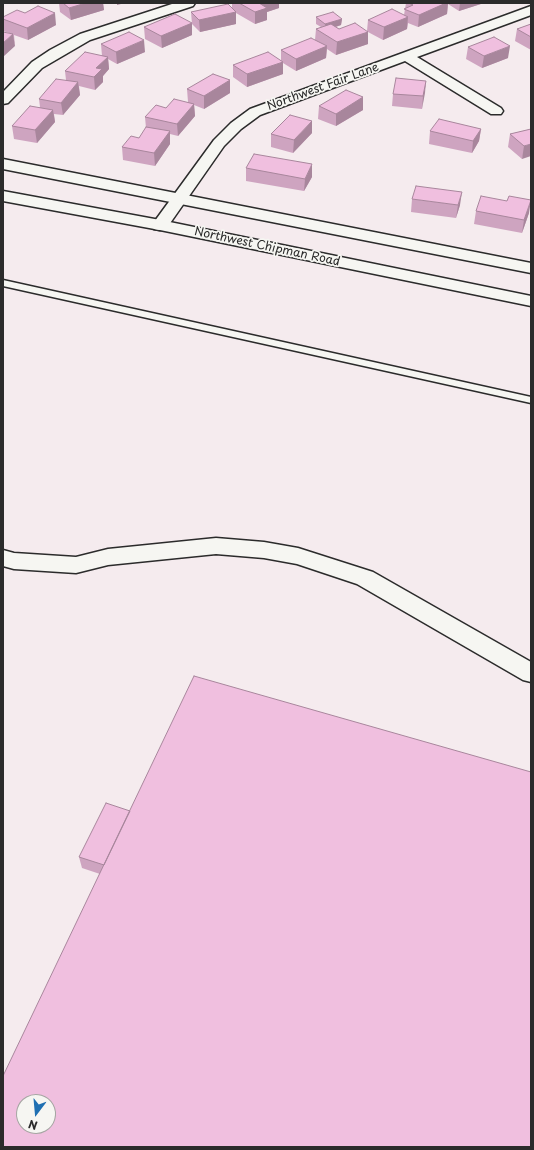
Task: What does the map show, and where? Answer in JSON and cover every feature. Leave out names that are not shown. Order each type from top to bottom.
[{"type":"street","points":[[3,100],[37,65],[55,53],[85,37],[188,3]]},
{"type":"street","name":"Northwest Fair Lane","points":[[160,225],[219,144],[236,126],[255,112],[531,10]]},
{"type":"street","points":[[406,56],[496,111]]},
{"type":"street","points":[[3,164],[531,268]]},
{"type":"street","name":"Northwest Chipman Road","points":[[3,196],[160,225],[531,301]]},
{"type":"street","points":[[3,558],[14,561],[76,566],[108,557],[216,546],[264,550],[298,556],[365,578],[430,613],[531,673]]},
{"type":"lane","points":[[3,283],[531,400]]},
{"type":"building","points":[[63,3],[86,3],[69,8]]},
{"type":"building","points":[[239,3],[259,3],[267,8],[255,12]]},
{"type":"building","points":[[409,3],[446,3],[419,15],[404,9],[413,5]]},
{"type":"building","points":[[228,4],[236,12],[199,20],[191,12]]},
{"type":"building","points":[[38,6],[55,13],[27,28],[3,19],[3,17],[17,10],[25,13]]},
{"type":"building","points":[[392,9],[408,17],[384,27],[368,20]]},
{"type":"building","points":[[333,12],[342,19],[325,24],[316,17]]},
{"type":"building","points":[[175,14],[192,23],[161,36],[144,27]]},
{"type":"building","points":[[355,23],[368,32],[337,42],[316,29],[331,24],[339,29]]},
{"type":"building","points":[[531,24],[531,37],[517,29]]},
{"type":"building","points":[[3,32],[13,34],[3,43]]},
{"type":"building","points":[[129,32],[144,40],[116,52],[101,44]]},
{"type":"building","points":[[494,37],[510,46],[484,56],[468,47]]},
{"type":"building","points":[[311,38],[327,46],[296,59],[281,50]]},
{"type":"building","points":[[85,52],[108,57],[96,68],[102,69],[94,77],[65,71]]},
{"type":"building","points":[[268,52],[283,62],[247,74],[233,65]]},
{"type":"building","points":[[213,74],[230,80],[204,96],[187,89]]},
{"type":"building","points":[[396,78],[426,81],[423,96],[393,94]]},
{"type":"building","points":[[56,79],[78,82],[61,103],[39,99]]},
{"type":"building","points":[[346,90],[363,97],[336,114],[319,106]]},
{"type":"building","points":[[174,99],[194,104],[177,124],[145,117],[156,105],[166,108]]},
{"type":"building","points":[[30,106],[53,110],[35,130],[12,126]]},
{"type":"building","points":[[290,115],[312,121],[294,140],[271,134]]},
{"type":"building","points":[[439,119],[481,129],[473,141],[430,131]]},
{"type":"building","points":[[146,127],[170,131],[154,153],[122,147],[131,136],[139,138]]},
{"type":"building","points":[[531,129],[531,144],[524,146],[510,134]]},
{"type":"building","points":[[254,154],[312,164],[305,179],[246,168]]},
{"type":"building","points":[[416,186],[462,192],[458,205],[412,199]]},
{"type":"building","points":[[481,196],[507,201],[509,196],[531,200],[524,220],[476,211]]},
{"type":"building","points":[[194,676],[531,772],[531,1147],[3,1147],[3,1076]]},
{"type":"building","points":[[106,803],[130,811],[104,865],[79,857]]}]
